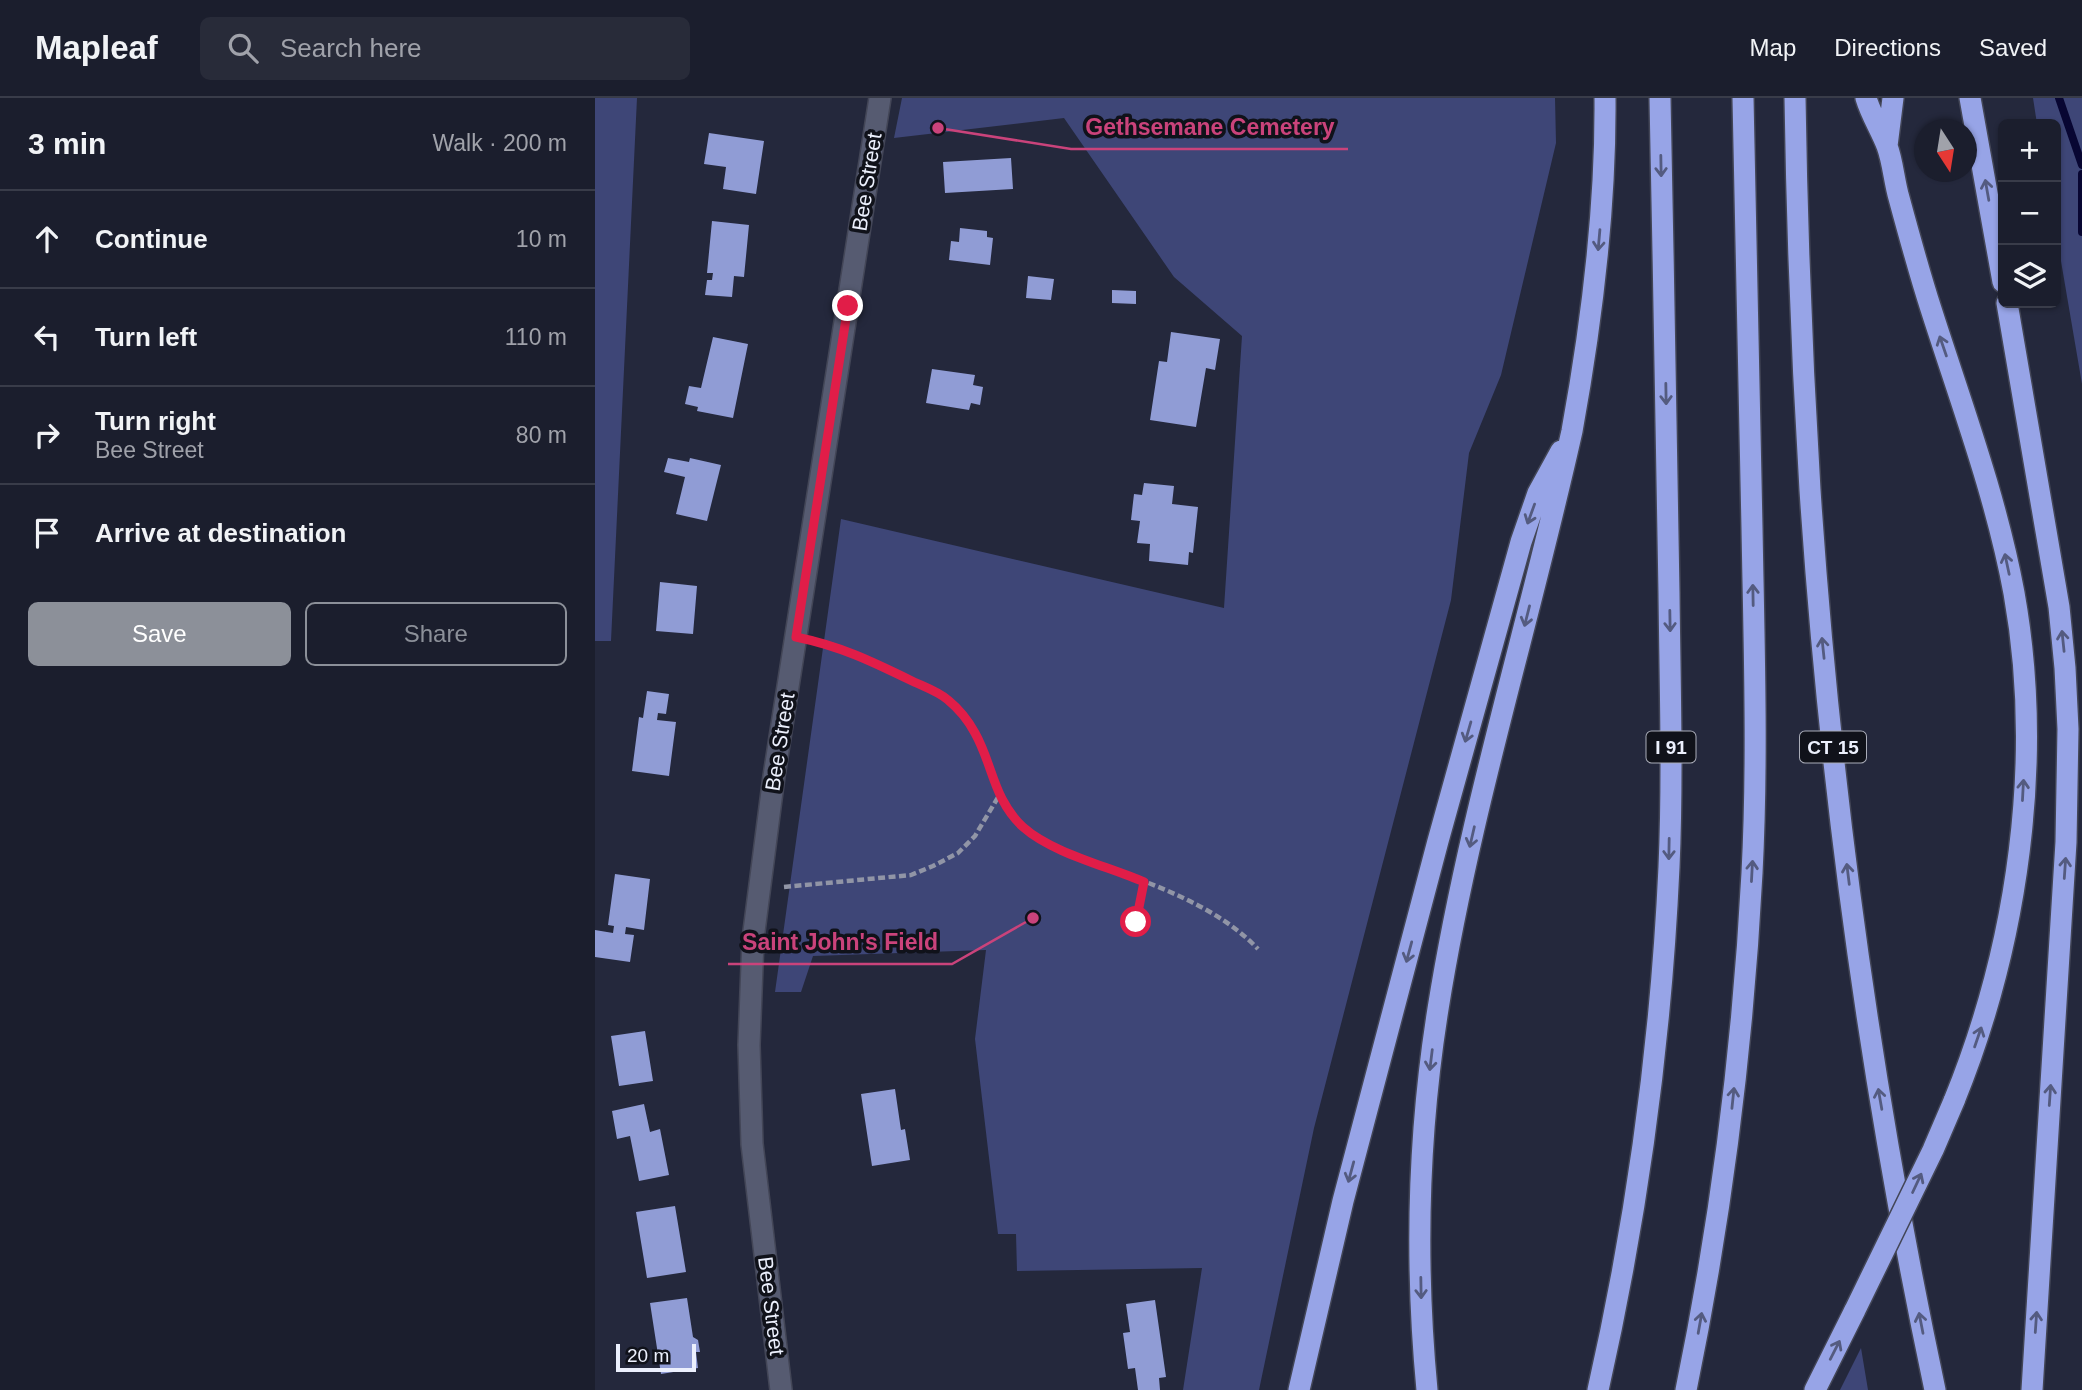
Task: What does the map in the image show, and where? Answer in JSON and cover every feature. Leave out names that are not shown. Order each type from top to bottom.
[{"type":"highway","points":[[1427,1390],[1422,1301],[1422,1165],[1426,1105],[1438,1011],[1472,836],[1572,431],[1597,263],[1603,188],[1605,98]]},
{"type":"highway","name":"I 91","points":[[1598,1390],[1620,1284],[1644,1138],[1659,1004],[1669,865],[1670,647],[1660,98]]},
{"type":"highway","points":[[1686,1390],[1725,1167],[1749,930],[1753,848],[1755,749],[1743,98]]},
{"type":"highway","name":"CT 15","points":[[1794,98],[1800,301],[1810,491],[1836,779],[1870,1037],[1896,1194],[1935,1390]]},
{"type":"highway","points":[[1815,1390],[1933,1150],[1954,1101],[1987,1007],[2016,874],[2024,783],[2024,669],[2013,591],[1993,503],[1915,258],[1887,146],[1866,98]]},
{"type":"highway","points":[[1887,146],[1893,98]]},
{"type":"highway","points":[[1970,98],[1998,254]]},
{"type":"highway","points":[[2008,308],[2058,597],[2066,668],[2068,729],[2066,842],[2032,1390]]},
{"type":"highway","points":[[1299,1390],[1364,1121],[1521,542],[1538,493],[1572,431]]},
{"type":"street","name":"Bee Street","points":[[781,1390],[758,1202],[750,1091],[749,1017],[758,887],[880,98]]},
{"type":"path","points":[[796,637],[856,653],[946,698],[965,716],[977,735],[1005,805],[1023,827],[1050,845],[1213,912],[1242,932],[1258,949]]},
{"type":"path","points":[[758,887],[911,875],[958,853],[975,836],[1000,794]]},
{"type":"path","points":[[1136,922],[1144,882]]},
{"type":"shaded area","points":[[595,98],[637,98],[611,641],[595,641]]},
{"type":"shaded area","points":[[902,98],[1555,98],[1556,143],[1501,375],[1469,453],[1451,600],[1314,1128],[1259,1390],[1183,1390],[1202,1268],[1017,1271],[1016,1234],[998,1234],[975,1039],[986,950],[813,956],[801,992],[775,992],[841,519],[1224,608],[1242,336],[1174,277],[1064,118],[894,138]]},
{"type":"shaded area","points":[[2033,98],[2082,98],[2082,384],[2061,261],[2061,119],[2036,119]]},
{"type":"shaded area","points":[[1861,1348],[1868,1390],[1840,1390]]},
{"type":"building","points":[[709,133],[764,141],[756,194],[723,189],[726,167],[704,164]]},
{"type":"building","points":[[1011,158],[1013,189],[945,193],[943,162]]},
{"type":"building","points":[[712,221],[749,225],[744,277],[734,276],[732,297],[705,295],[707,280],[712,280],[713,273],[707,273]]},
{"type":"building","points":[[960,228],[987,231],[987,237],[993,238],[990,265],[949,260],[951,241],[959,242]]},
{"type":"building","points":[[1028,276],[1054,279],[1051,300],[1026,298]]},
{"type":"building","points":[[1112,290],[1136,291],[1136,304],[1112,303]]},
{"type":"building","points":[[1171,332],[1220,339],[1215,370],[1206,368],[1196,427],[1150,420],[1159,361],[1167,362]]},
{"type":"building","points":[[713,337],[748,344],[733,418],[697,411],[698,407],[685,404],[689,386],[701,388]]},
{"type":"building","points":[[932,369],[975,375],[973,385],[983,387],[980,405],[971,403],[969,410],[926,403]]},
{"type":"building","points":[[668,458],[689,462],[690,458],[721,465],[707,521],[676,514],[685,477],[664,472]]},
{"type":"building","points":[[1144,483],[1174,486],[1172,504],[1198,507],[1193,553],[1189,552],[1188,565],[1149,561],[1150,544],[1137,543],[1140,521],[1131,520],[1134,494],[1142,495]]},
{"type":"building","points":[[660,582],[697,586],[693,634],[656,631]]},
{"type":"building","points":[[647,691],[669,694],[666,714],[658,713],[657,720],[676,722],[669,776],[632,771],[639,717],[643,718]]},
{"type":"building","points":[[615,874],[650,879],[644,930],[626,927],[625,934],[634,935],[630,962],[595,957],[595,930],[613,933],[614,926],[608,925]]},
{"type":"building","points":[[645,1031],[653,1081],[619,1086],[611,1036]]},
{"type":"building","points":[[895,1089],[901,1130],[905,1129],[910,1160],[872,1166],[861,1094]]},
{"type":"building","points":[[644,1104],[650,1132],[660,1129],[669,1175],[639,1181],[630,1136],[617,1139],[612,1111]]},
{"type":"building","points":[[675,1206],[686,1272],[647,1278],[636,1212]]},
{"type":"building","points":[[687,1298],[693,1337],[698,1340],[700,1352],[696,1352],[698,1368],[661,1374],[650,1303]]},
{"type":"building","points":[[1155,1300],[1166,1377],[1159,1378],[1160,1390],[1138,1390],[1135,1368],[1128,1369],[1123,1333],[1130,1332],[1126,1304]]},
{"type":"waterway","points":[[2059,98],[2082,165]]},
{"type":"waterway","points":[[2082,174],[2082,232]]},
{"type":"place","name":"Gethsemane Cemetery","points":[[938,128]]},
{"type":"place","name":"Saint John's Field","points":[[1033,918]]},
{"type":"route","points":[[848,306],[796,637],[856,653],[946,698],[965,716],[977,735],[1005,805],[1023,827],[1050,845],[1144,882],[1136,922]]}]
